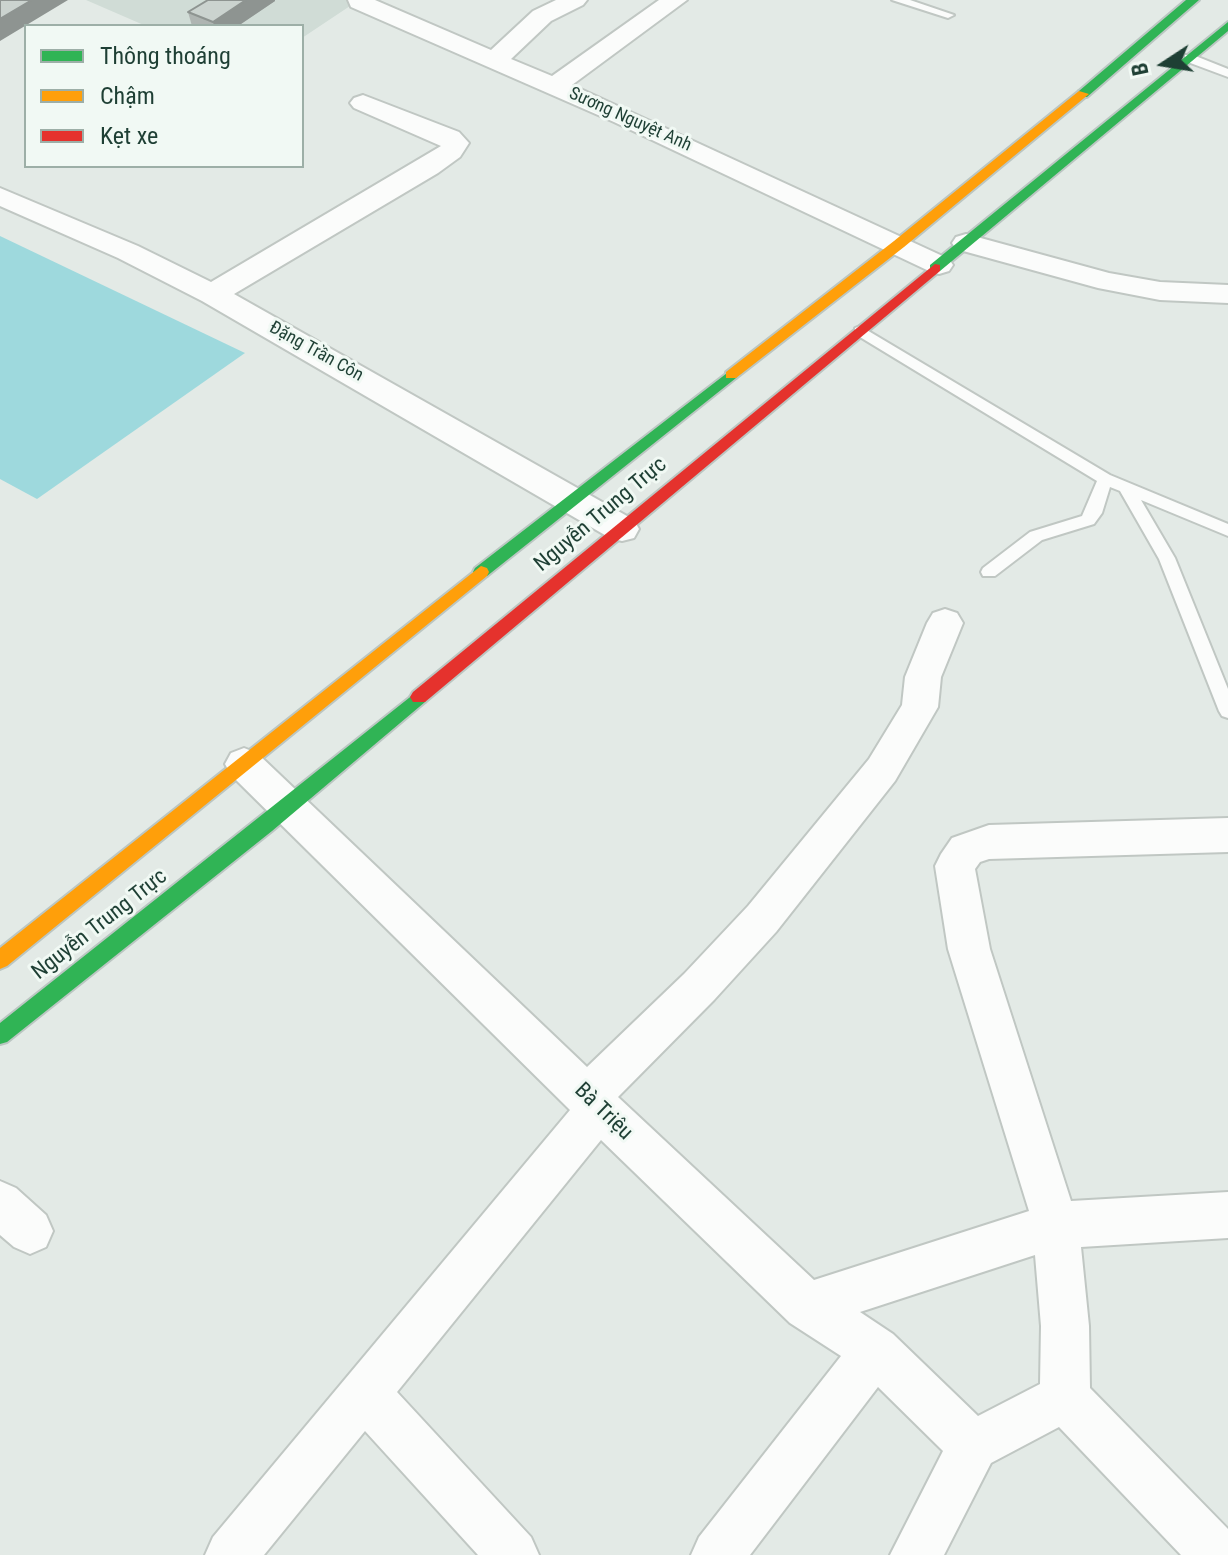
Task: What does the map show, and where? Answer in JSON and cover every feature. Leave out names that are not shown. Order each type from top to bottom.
[{"type":"main road","name":"Nguyễn Trung Trực","points":[[0,1035],[289,806],[939,265],[946,232],[1193,0]]},
{"type":"main road","name":"Nguyễn Trung Trực","points":[[0,960],[571,500],[899,244],[946,232],[1189,58],[1228,25]]},
{"type":"street","points":[[494,61],[542,16],[575,0]]},
{"type":"street","points":[[554,86],[675,0]]},
{"type":"street","name":"Sương Nguyệt Anh","points":[[359,2],[554,86],[939,265]]},
{"type":"street","points":[[212,294],[428,167],[451,151],[456,143],[363,103]]},
{"type":"street","name":"Đặng Trần Côn","points":[[0,196],[128,252],[212,294],[622,529]]},
{"type":"street","points":[[946,232],[1108,282],[1160,291],[1228,294]]},
{"type":"street","points":[[231,1555],[365,1394],[593,1103],[762,919],[882,770],[920,707],[929,655],[945,623]]},
{"type":"street","name":"Bà Triệu","points":[[244,764],[807,1306],[876,1351],[973,1445]]},
{"type":"street","points":[[1217,1555],[1065,1398],[1065,1326],[1056,1225],[969,949],[955,866],[966,850],[989,842],[1228,835]]},
{"type":"street","points":[[807,1306],[1056,1225],[1228,1215]]},
{"type":"street","points":[[717,1555],[876,1351]]},
{"type":"street","points":[[365,1394],[513,1555]]},
{"type":"street","points":[[916,1555],[973,1445],[1065,1398]]},
{"type":"lane","points":[[898,0],[948,15]]},
{"type":"lane","points":[[1189,58],[1228,73]]},
{"type":"lane","points":[[860,331],[1105,479],[1228,530]]},
{"type":"lane","points":[[989,572],[1036,536],[1088,520],[1094,513],[1105,479]]},
{"type":"lane","points":[[1125,487],[1167,558],[1228,711]]},
{"type":"shaded area","points":[[86,0],[359,0],[304,37],[304,24],[141,24]]},
{"type":"water","points":[[0,236],[245,353],[37,499],[0,479]]},
{"type":"building","points":[[0,0],[32,0],[0,19]]},
{"type":"building","points":[[208,0],[246,0],[213,22],[188,12]]},
{"type":"traffic: fast","points":[[1083,94],[1193,0]]},
{"type":"traffic: fast","points":[[935,268],[1228,25]]},
{"type":"traffic: fast","points":[[481,572],[731,375]]},
{"type":"traffic: fast","points":[[0,1035],[265,825],[419,697]]},
{"type":"traffic: slow","points":[[731,375],[899,244],[1083,94]]},
{"type":"traffic: slow","points":[[0,960],[481,572]]},
{"type":"traffic: jam","points":[[419,697],[935,268]]}]
